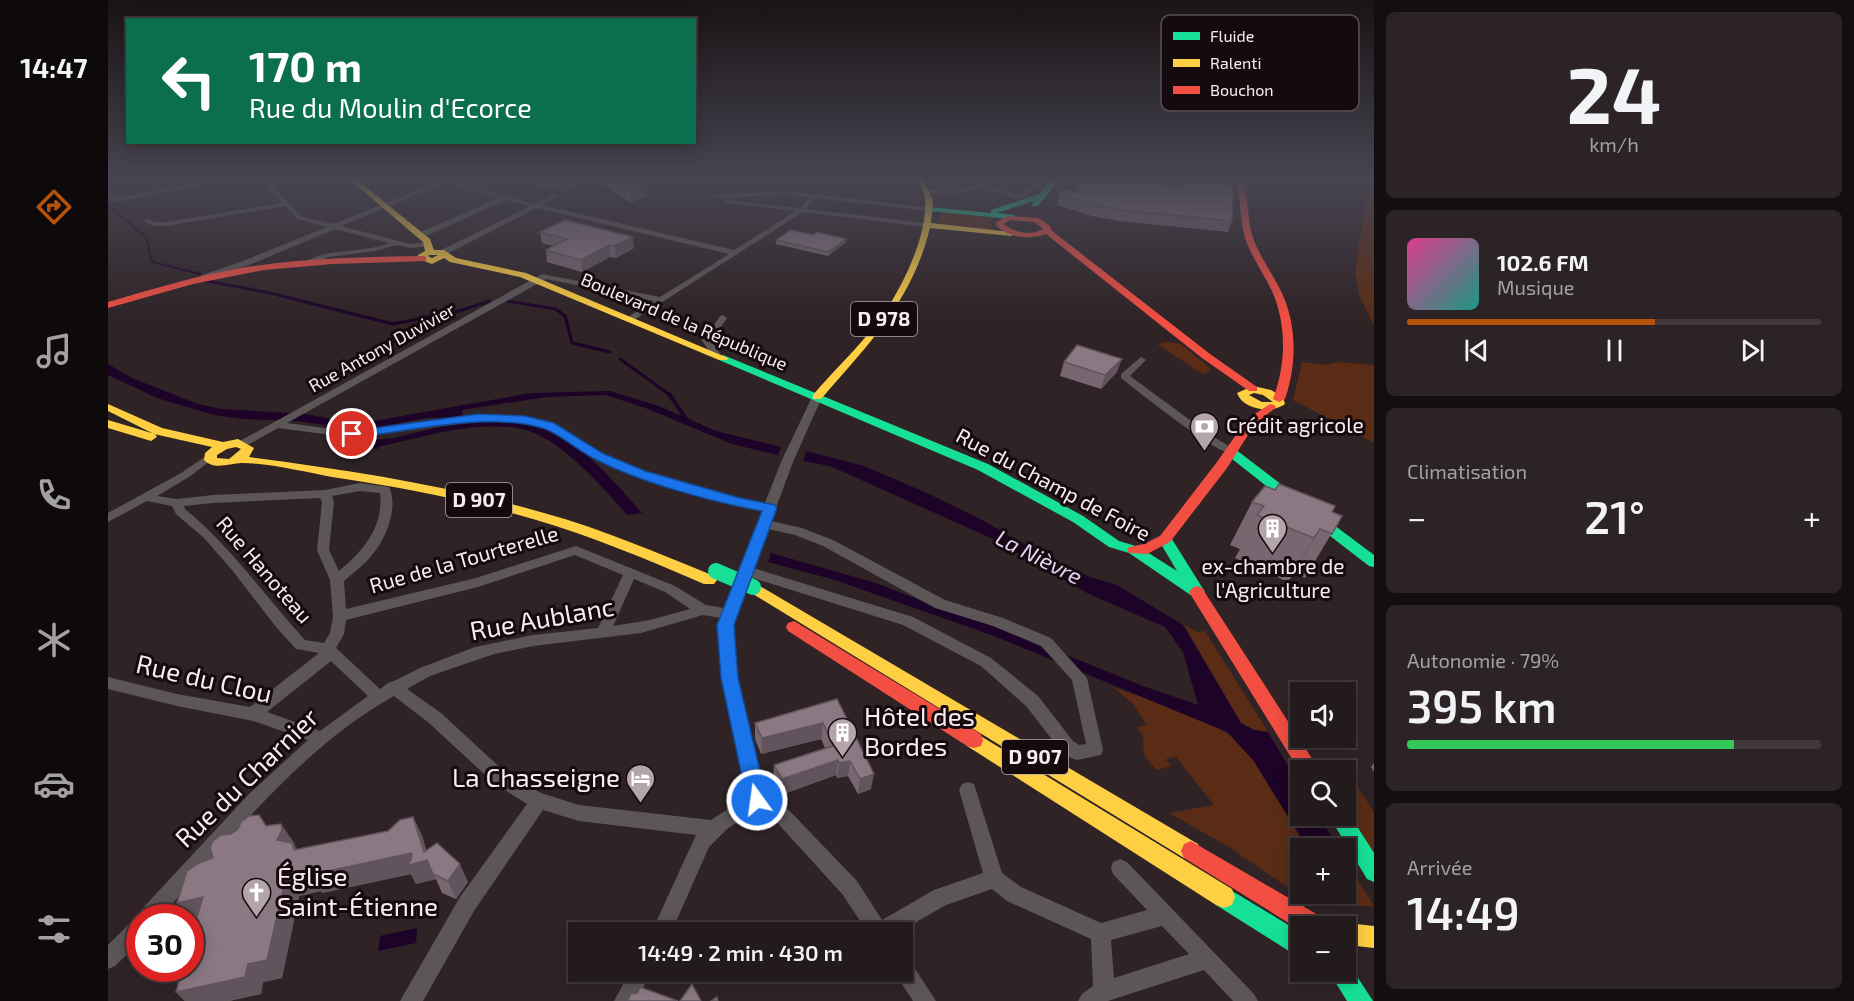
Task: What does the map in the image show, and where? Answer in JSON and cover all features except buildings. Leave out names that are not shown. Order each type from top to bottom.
[{"type":"main road","points":[[405,226],[431,252]]},
{"type":"main road","name":"D 978","points":[[817,397],[883,322],[903,290],[925,226]]},
{"type":"main road","points":[[930,226],[1029,235],[1047,231]]},
{"type":"main road","points":[[1000,226],[1010,232],[1050,240],[1070,250]]},
{"type":"main road","points":[[1046,226],[1047,231],[1070,250],[1261,397]]},
{"type":"main road","points":[[1134,550],[1148,549],[1165,539],[1231,452],[1251,422],[1261,397],[1275,389],[1285,375],[1288,344],[1283,308],[1248,236],[1247,226]]},
{"type":"main road","points":[[920,243],[939,232],[963,230]]},
{"type":"main road","name":"Boulevard de la République","points":[[108,305],[250,266],[388,259],[431,252],[538,280],[817,397]]},
{"type":"main road","name":"Rue du Champ de Foire","points":[[817,397],[983,467],[1077,519],[1114,544],[1134,550],[1197,592]]},
{"type":"main road","points":[[108,407],[215,455]]},
{"type":"main road","points":[[108,424],[215,455],[243,451]]},
{"type":"main road","name":"D 907","points":[[243,451],[481,501],[577,528],[713,575],[749,592],[1298,916]]},
{"type":"main road","points":[[1231,452],[1374,562]]},
{"type":"main road","points":[[1222,465],[1258,473]]},
{"type":"main road","name":"Rue du Champ de Foire","points":[[1165,539],[1304,760]]},
{"type":"main road","name":"D 907","points":[[749,592],[1290,939]]},
{"type":"main road","points":[[1345,826],[1374,872]]},
{"type":"main road","points":[[1356,935],[1374,937]]},
{"type":"main road","points":[[1348,982],[1361,1001]]},
{"type":"street","points":[[329,226],[431,252],[491,226]]},
{"type":"street","points":[[250,266],[337,226]]},
{"type":"street","points":[[431,252],[467,226]]},
{"type":"street","points":[[619,226],[735,253]]},
{"type":"street","points":[[631,319],[778,226]]},
{"type":"street","points":[[309,262],[321,256],[383,249],[396,242]]},
{"type":"street","name":"Boulevard de la République","points":[[538,280],[550,276],[662,300]]},
{"type":"street","name":"Rue Antony Duvivier","points":[[243,451],[277,425],[538,280]]},
{"type":"street","points":[[716,355],[704,336],[714,331],[723,318]]},
{"type":"street","points":[[1141,360],[1124,376],[1205,436],[1231,452]]},
{"type":"street","points":[[757,800],[727,663],[726,625],[787,462],[817,397]]},
{"type":"street","points":[[277,425],[354,435],[486,418],[525,420],[549,426],[597,456],[630,470],[720,498],[770,508]]},
{"type":"street","points":[[108,518],[185,475],[215,455]]},
{"type":"street","points":[[145,497],[177,503],[213,499],[325,494],[360,487],[385,490],[388,497],[386,511],[370,550],[337,580]]},
{"type":"street","points":[[254,714],[329,651],[337,634],[340,616],[337,580],[323,550],[328,502],[325,494]]},
{"type":"street","name":"Rue Hanoteau","points":[[177,503],[180,511],[208,535],[237,567],[281,624],[301,645],[329,651]]},
{"type":"street","points":[[746,572],[908,621],[986,662],[1032,701],[1067,746],[1077,753],[1095,750],[1079,678],[1046,642],[998,622],[940,604],[828,543],[798,531],[764,524]]},
{"type":"street","name":"Rue de la Tourterelle","points":[[340,616],[478,582],[576,550],[670,589],[703,610],[730,614]]},
{"type":"street","points":[[603,633],[630,574]]},
{"type":"street","name":"Rue Aublanc","points":[[386,692],[432,667],[477,652],[511,644],[657,624],[703,610]]},
{"type":"street","points":[[329,651],[386,692],[435,718],[500,778],[539,801],[579,813],[714,829]]},
{"type":"street","name":"Rue du Clou","points":[[109,684],[177,700],[254,714],[321,738]]},
{"type":"street","name":"Rue du Charnier","points":[[160,904],[248,807],[321,738],[386,692]]},
{"type":"street","points":[[968,790],[994,879],[1014,894],[1101,933],[1166,915]]},
{"type":"street","points":[[666,922],[703,841],[721,823],[757,800]]},
{"type":"street","points":[[757,800],[778,811],[850,888],[872,922]]},
{"type":"street","points":[[411,1001],[467,904],[539,801]]},
{"type":"street","points":[[1120,868],[1247,1001]]},
{"type":"street","points":[[897,922],[941,897],[994,879]]},
{"type":"street","points":[[1101,933],[1096,996],[1207,959]]},
{"type":"street","points":[[108,959],[126,941]]},
{"type":"street","points":[[625,1001],[635,982]]},
{"type":"street","points":[[912,982],[925,1001]]},
{"type":"shaded area","points":[[955,226],[991,226],[991,230]]},
{"type":"shaded area","points":[[1362,226],[1374,226],[1374,326],[1359,295],[1355,272]]},
{"type":"shaded area","points":[[1167,342],[1181,344],[1212,370],[1203,374],[1157,344]]},
{"type":"shaded area","points":[[1302,362],[1326,365],[1337,362],[1374,365],[1374,443],[1293,400]]},
{"type":"shaded area","points":[[1184,625],[1197,632],[1205,631],[1268,732],[1254,730],[1241,723]]},
{"type":"shaded area","points":[[1113,687],[1177,709],[1211,724],[1235,739],[1245,749],[1290,818],[1290,826],[1295,826],[1302,838],[1290,838],[1290,889],[1229,847],[1169,813],[1214,805],[1176,757],[1166,759],[1171,766],[1156,770],[1144,755],[1143,736],[1137,727],[1147,725],[1133,704]]},
{"type":"shaded area","points":[[1356,784],[1374,812],[1374,863],[1352,826],[1356,826]]},
{"type":"shaded area","points":[[1356,877],[1374,906],[1359,906],[1356,901]]},
{"type":"water","points":[[108,364],[132,378],[198,404],[222,409],[305,414],[357,424],[531,393],[610,391],[659,406],[716,431],[781,447],[778,455],[732,444],[648,409],[606,395],[546,397],[462,410],[463,417],[426,418],[364,430],[295,421],[241,419],[214,415],[157,398],[108,375]]},
{"type":"water","points":[[491,421],[523,423],[559,435],[604,471],[642,513],[627,515],[569,455],[542,436],[512,427],[493,426],[454,430],[378,447],[378,449],[332,442],[337,437],[370,440],[394,438],[439,427]]},
{"type":"water","name":"La Nièvre","points":[[806,451],[864,466],[927,493],[984,521],[1053,561],[1090,577],[1117,585],[1183,625],[1241,723],[1254,730],[1268,732],[1290,769],[1290,820],[1253,760],[1227,732],[994,636],[835,580],[768,562],[771,553],[876,583],[929,604],[982,621],[1143,686],[1198,705],[1183,652],[1165,627],[1089,594],[993,539],[830,466],[803,461]]},
{"type":"water","points":[[1294,826],[1325,826],[1332,838],[1301,838]]},
{"type":"water","points":[[417,928],[416,943],[378,951],[380,936]]},
{"type":"waterway","points":[[133,226],[146,237],[152,262],[200,274]]},
{"type":"waterway","points":[[207,281],[270,293],[393,324],[459,311],[490,301]]},
{"type":"waterway","points":[[507,301],[556,309],[565,316],[572,343],[610,352]]},
{"type":"waterway","points":[[620,359],[669,395]]},
{"type":"waterway","points":[[669,395],[689,423]]},
{"type":"traffic: fast","points":[[723,358],[983,467],[1078,519],[1114,544],[1134,550],[1197,592]]},
{"type":"traffic: fast","points":[[1231,452],[1294,501]]},
{"type":"traffic: fast","points":[[1317,519],[1374,562]]},
{"type":"traffic: fast","points":[[1165,539],[1197,592]]},
{"type":"traffic: fast","points":[[716,571],[753,587]]},
{"type":"traffic: fast","points":[[1345,826],[1374,872]]},
{"type":"traffic: fast","points":[[1224,897],[1290,939]]},
{"type":"traffic: fast","points":[[1348,982],[1361,1001]]},
{"type":"traffic: slow","points":[[409,226],[427,241],[430,252]]},
{"type":"traffic: slow","points":[[817,397],[874,334],[898,298],[921,247],[927,226]]},
{"type":"traffic: slow","points":[[932,226],[1011,234]]},
{"type":"traffic: slow","points":[[444,255],[432,261],[421,257],[427,253],[441,252],[453,260],[523,275],[723,358]]},
{"type":"traffic: slow","points":[[1253,389],[1267,392],[1279,399],[1279,404],[1261,405],[1244,397],[1243,393],[1253,389]]},
{"type":"traffic: slow","points":[[108,407],[158,431],[223,446]]},
{"type":"traffic: slow","points":[[108,424],[151,437]]},
{"type":"traffic: slow","points":[[238,443],[248,448],[237,460],[226,463],[210,460],[211,453],[223,446],[238,443]]},
{"type":"traffic: slow","points":[[239,459],[390,482],[502,506],[582,530],[709,580]]},
{"type":"traffic: slow","points":[[753,587],[1191,851]]},
{"type":"traffic: slow","points":[[974,740],[1224,897]]},
{"type":"traffic: slow","points":[[1356,935],[1374,937]]},
{"type":"traffic: jam","points":[[1001,226],[1016,234],[1036,235],[1048,229],[1044,226]]},
{"type":"traffic: jam","points":[[1247,226],[1257,255],[1280,299],[1286,319],[1287,366],[1279,399]]},
{"type":"traffic: jam","points":[[1047,231],[1206,356],[1253,389]]},
{"type":"traffic: jam","points":[[108,305],[224,274],[264,268],[332,262],[423,259]]},
{"type":"traffic: jam","points":[[1134,550],[1147,549],[1165,539],[1222,465],[1251,422],[1270,407]]},
{"type":"traffic: jam","points":[[1197,592],[1303,760]]},
{"type":"traffic: jam","points":[[794,627],[974,740]]},
{"type":"traffic: jam","points":[[1191,851],[1299,916]]},
{"type":"place","name":"Crédit agricole","points":[[1205,452]]},
{"type":"place","name":"ex-chambre de l'Agriculture","points":[[1273,554]]},
{"type":"place","name":"Hôtel des Bordes","points":[[843,758]]},
{"type":"place","name":"La Chasseigne","points":[[641,804]]},
{"type":"place","name":"Église Saint-Étienne","points":[[256,918]]},
{"type":"route","points":[[352,434],[464,419],[525,420],[565,433],[597,456],[640,474],[739,502],[770,508],[726,625],[727,663],[757,800]]}]
